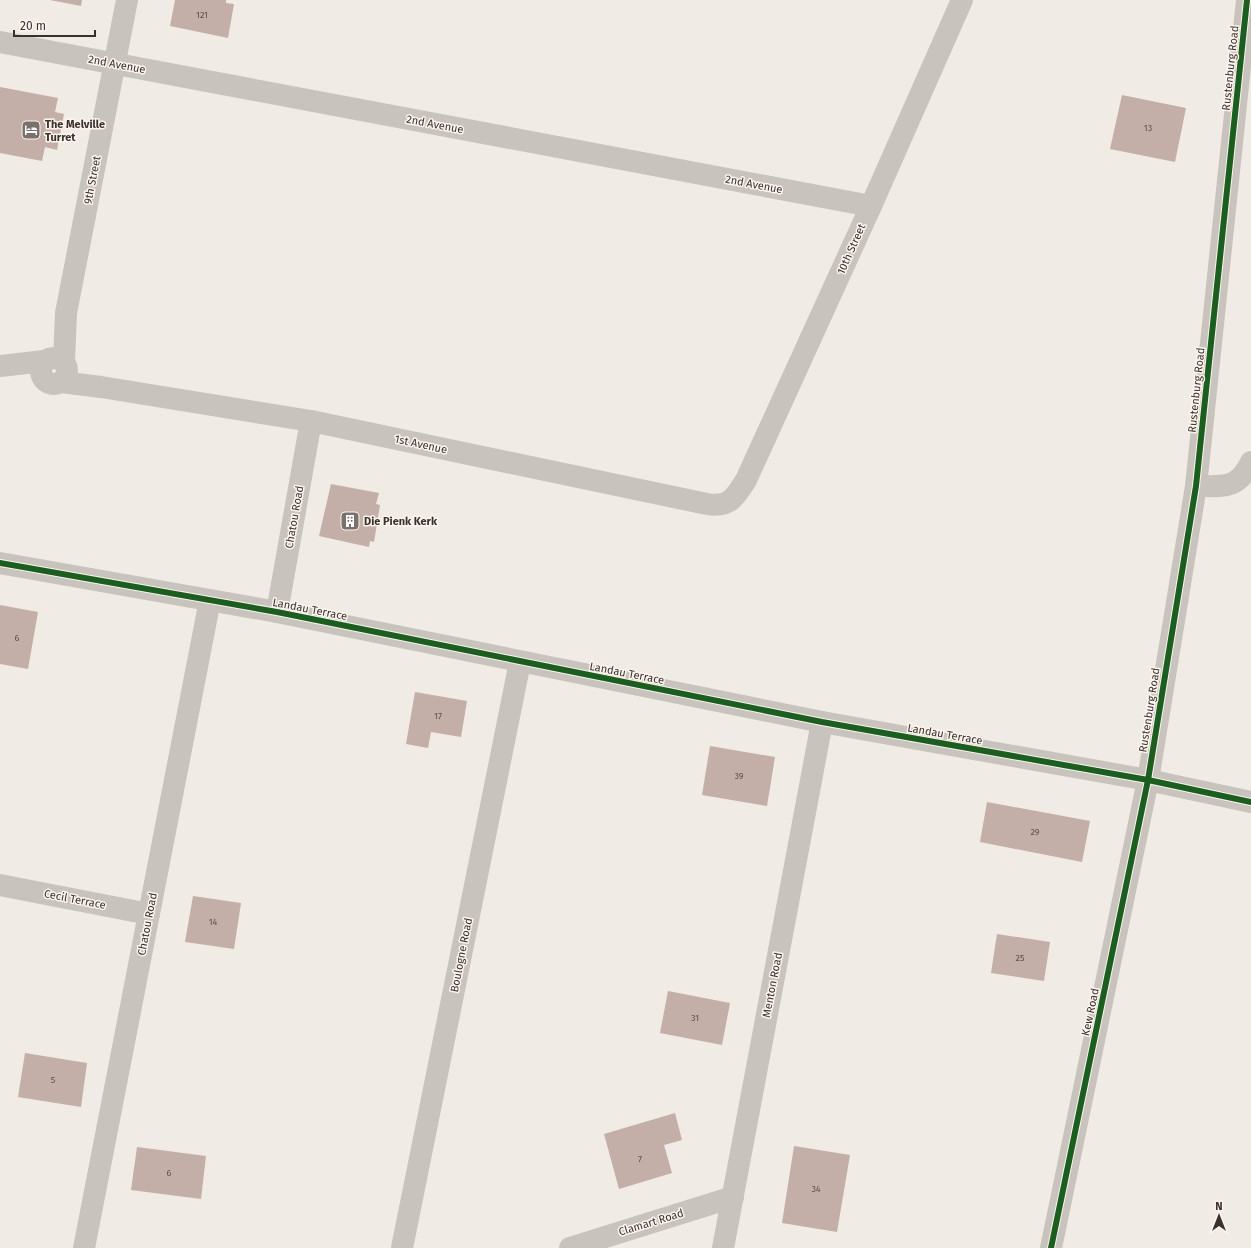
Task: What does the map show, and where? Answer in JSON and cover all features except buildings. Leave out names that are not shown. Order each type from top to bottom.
[{"type":"street","name":"9th Street","points":[[55,368],[127,0]]},
{"type":"street","name":"10th Street","points":[[736,496],[746,480],[871,206],[962,0]]},
{"type":"street","name":"Rustenburg Road","points":[[1148,780],[1196,486],[1247,0]]},
{"type":"street","name":"2nd Avenue","points":[[0,42],[871,206]]},
{"type":"street","name":"1st Avenue","points":[[0,366],[55,368],[101,387],[311,421],[716,505],[727,503],[736,496]]},
{"type":"street","name":"Chatou Road","points":[[277,612],[311,421]]},
{"type":"street","points":[[1196,486],[1223,486],[1235,482],[1241,478],[1251,462]]},
{"type":"street","name":"Landau Terrace","points":[[0,563],[277,612],[822,722],[1148,780],[1251,802]]},
{"type":"street","name":"Chatou Road","points":[[84,1248],[210,600]]},
{"type":"street","name":"Boulogne Road","points":[[402,1248],[520,662]]},
{"type":"street","name":"Menton Road","points":[[723,1248],[822,722]]},
{"type":"street","name":"Kew Road","points":[[1051,1248],[1148,780]]},
{"type":"street","name":"Cecil Terrace","points":[[0,884],[149,914]]},
{"type":"street","name":"Clamart Road","points":[[570,1248],[733,1197]]},
{"type":"cycle path","points":[[1051,1248],[1148,780],[1196,486],[1247,0]]},
{"type":"cycle path","points":[[0,563],[277,612],[822,722],[1148,780],[1251,802]]},
{"type":"place","name":"The Melville Turret","points":[[31,130]]},
{"type":"place","name":"Die Pienk Kerk","points":[[350,521]]}]
